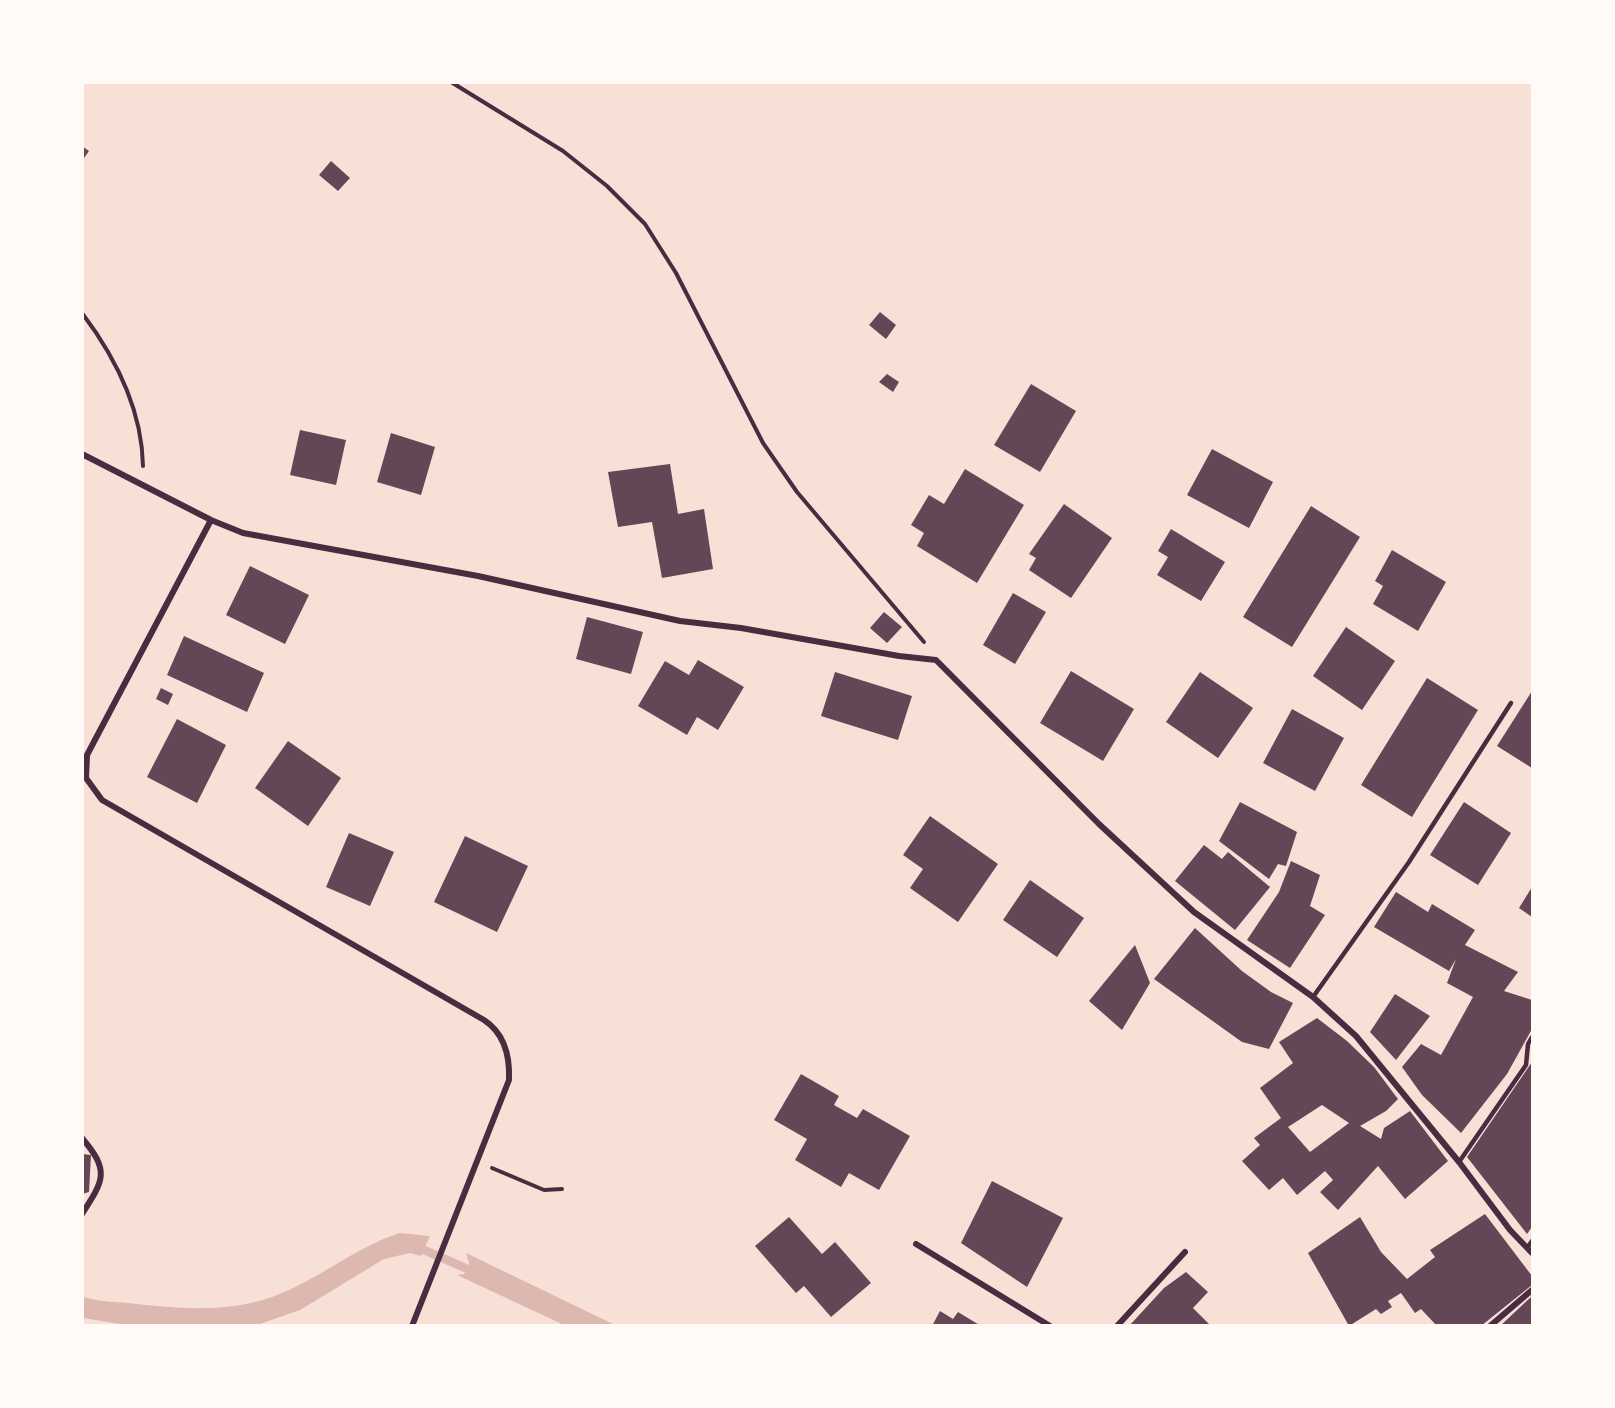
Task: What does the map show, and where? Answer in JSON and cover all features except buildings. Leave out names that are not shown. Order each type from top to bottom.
[{"type":"street","points":[[82,454],[211,520],[243,533],[478,576],[636,612],[899,656],[936,660],[1099,824],[1194,912],[1313,997],[1361,1041],[1459,1161],[1494,1211],[1530,1251]]},
{"type":"street","points":[[82,787],[86,778],[87,755],[211,520]]},
{"type":"street","points":[[86,778],[102,800],[489,1023],[503,1040],[510,1067],[509,1080],[412,1326]]},
{"type":"street","points":[[82,1138],[100,1159],[101,1173],[100,1186],[82,1214]]},
{"type":"street","points":[[916,1244],[1050,1326]]},
{"type":"street","points":[[1118,1326],[1185,1252]]},
{"type":"street","points":[[1490,1326],[1533,1290]]},
{"type":"lane","points":[[1313,997],[1409,862],[1511,703]]},
{"type":"lane","points":[[1459,1161],[1526,1065],[1528,1044],[1533,1037]]},
{"type":"lane","points":[[1530,1251],[1533,1241]]},
{"type":"path","points":[[451,82],[563,151],[607,186],[645,224],[676,273],[764,443],[797,492],[869,574],[936,660]]},
{"type":"path","points":[[82,313],[123,381],[139,420],[143,449],[140,482]]},
{"type":"path","points":[[479,1160],[544,1190],[562,1189]]},
{"type":"shaded area","points":[[400,1233],[430,1236],[421,1256],[410,1253],[384,1259],[300,1310],[257,1325],[132,1326],[83,1318],[83,1297],[186,1308],[226,1307],[264,1300],[297,1286],[370,1245]]},
{"type":"shaded area","points":[[466,1253],[616,1325],[564,1325],[457,1275],[464,1274],[470,1266]]},
{"type":"waterway","points":[[415,1246],[479,1274]]}]
